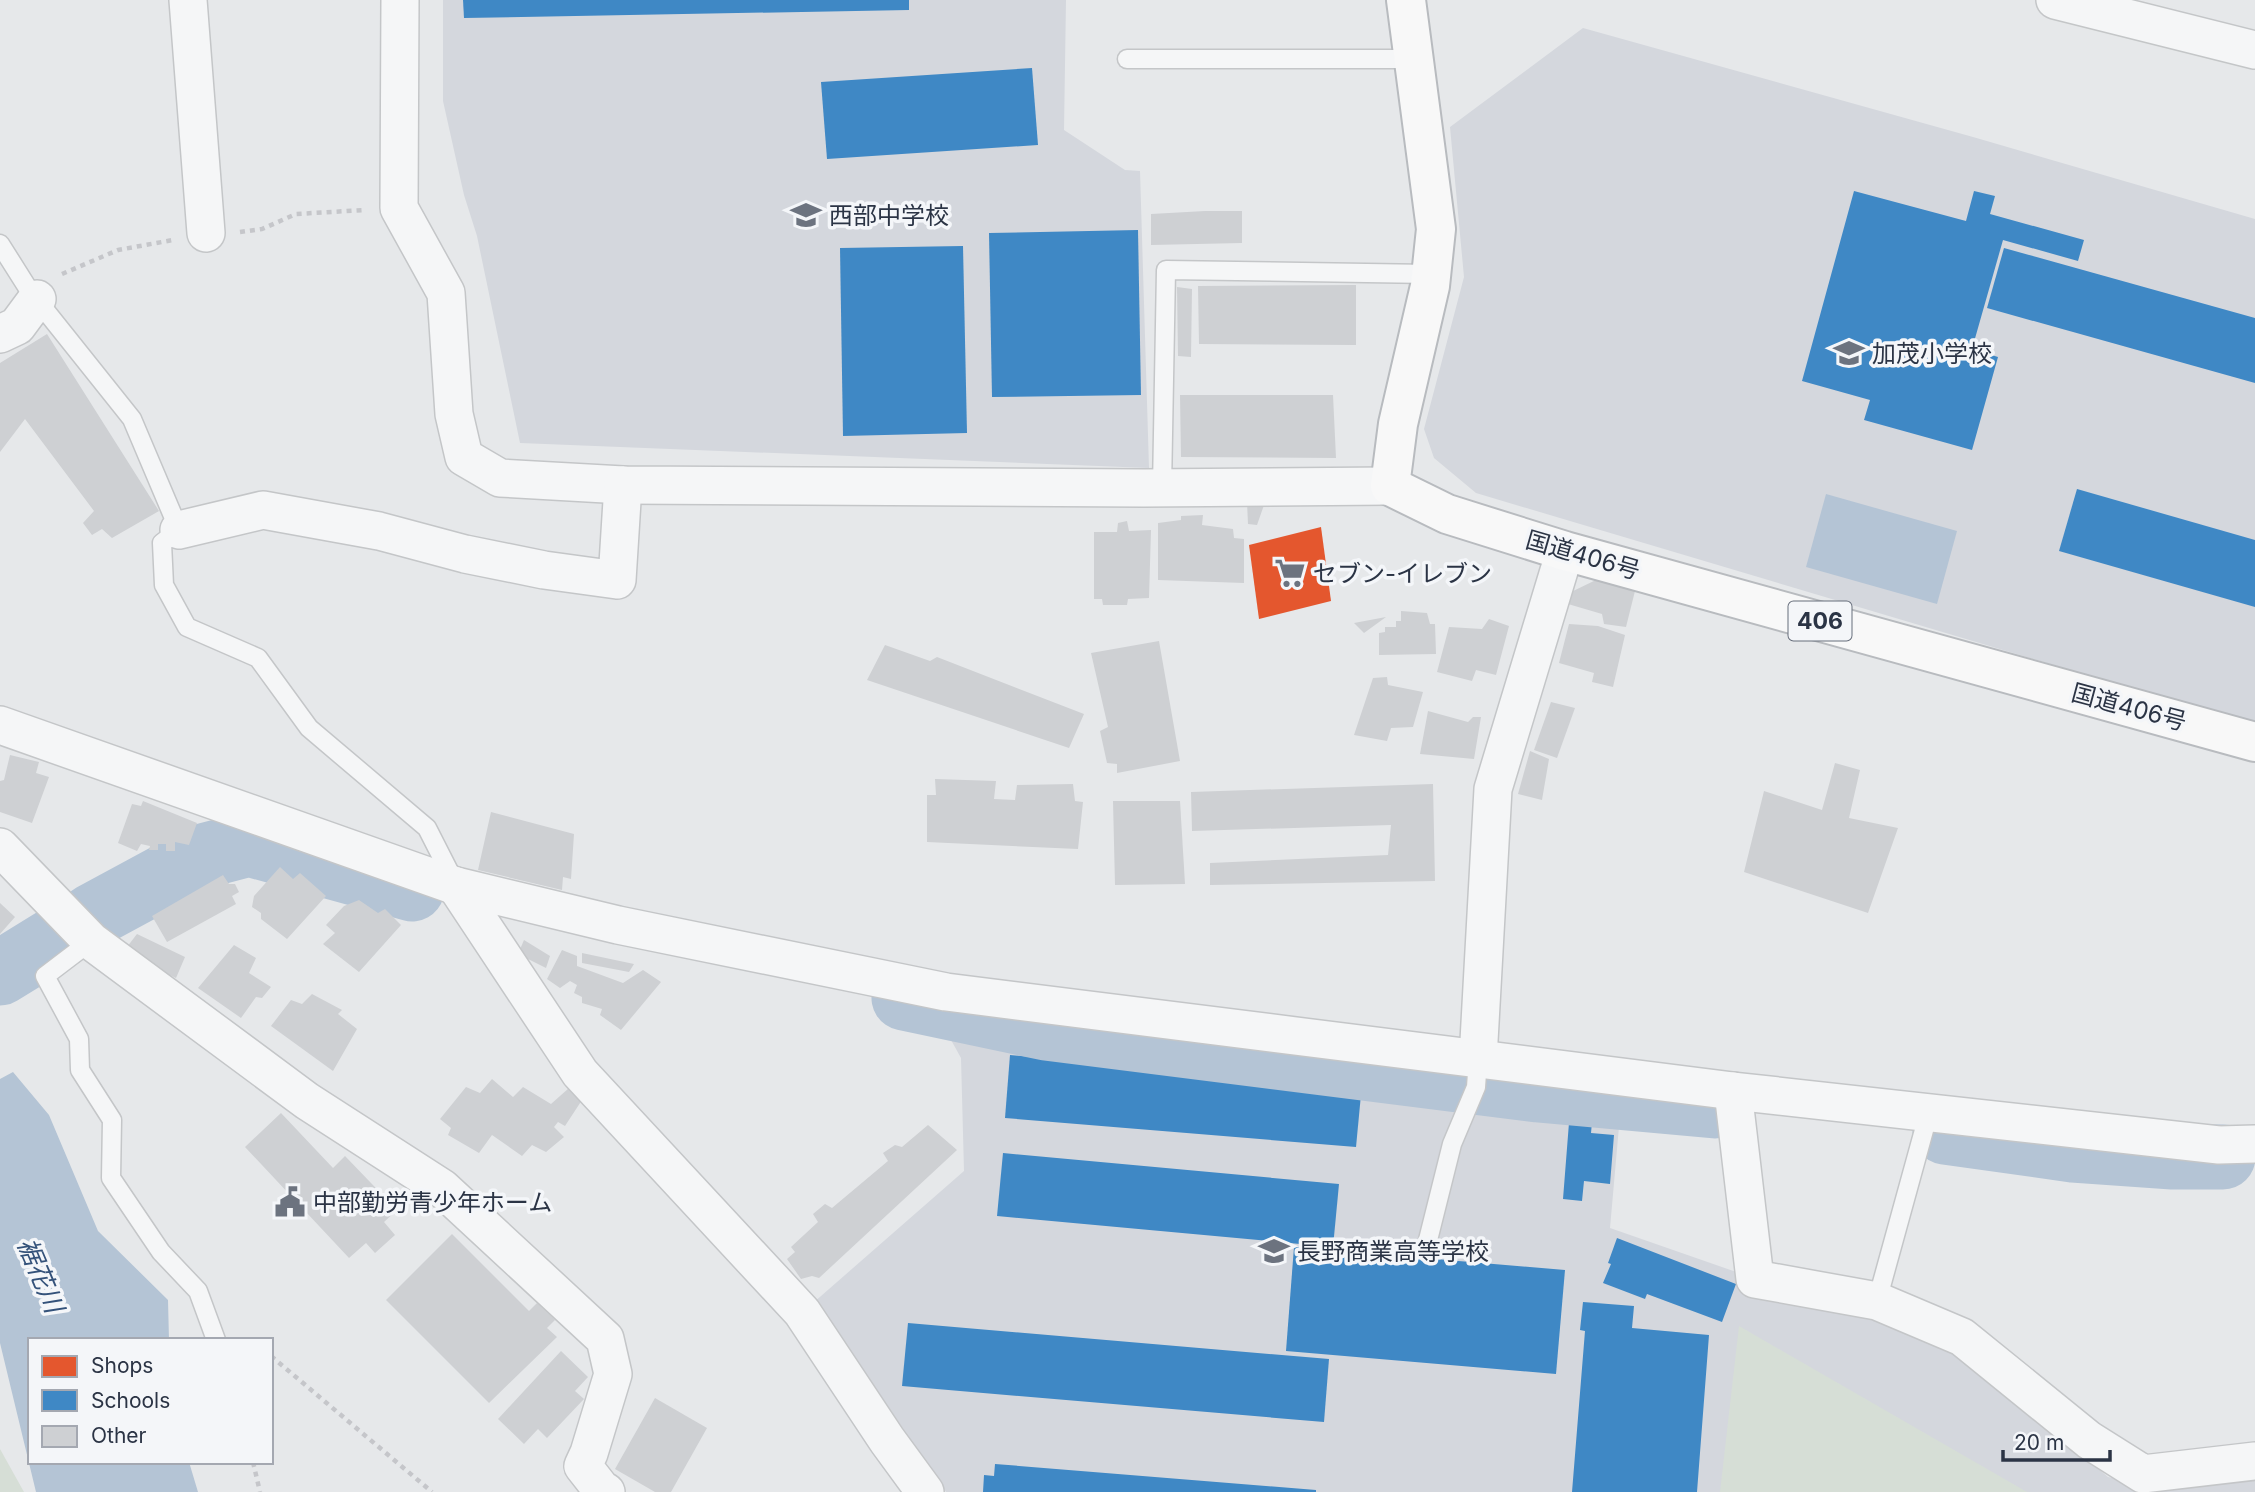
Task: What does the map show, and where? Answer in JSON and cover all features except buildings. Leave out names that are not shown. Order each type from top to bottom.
[{"type":"highway","points":[[1390,486],[1398,424],[1431,274],[1436,229],[1406,0]]},
{"type":"highway","name":"国道406号","points":[[1390,486],[1447,514],[1565,551],[2255,742]]},
{"type":"street","points":[[188,0],[206,233]]},
{"type":"street","points":[[400,0],[399,208],[446,293],[454,414],[464,457],[500,478],[623,485],[1161,488],[1390,486]]},
{"type":"street","points":[[2075,2],[2255,50]]},
{"type":"street","points":[[0,334],[17,326],[37,299]]},
{"type":"street","points":[[179,530],[263,510],[379,531],[465,554],[544,570],[617,580],[623,485]]},
{"type":"street","points":[[1477,1073],[1493,789],[1565,551]]},
{"type":"street","points":[[0,725],[456,886],[618,925],[946,992],[1477,1073],[1733,1091],[2219,1145],[2255,1144]]},
{"type":"street","points":[[0,847],[91,941],[307,1101],[442,1188],[605,1339],[613,1374],[583,1466],[606,1492]]},
{"type":"street","points":[[456,886],[580,1073],[802,1312],[925,1492]]},
{"type":"street","points":[[1733,1091],[1755,1279],[1877,1301],[1962,1337],[2089,1440],[2143,1474],[2255,1461]]},
{"type":"lane","points":[[1127,60],[1414,60]]},
{"type":"lane","points":[[0,244],[37,299],[132,419],[179,530],[162,543],[164,585],[187,628],[258,658],[309,728],[427,828],[456,886]]},
{"type":"lane","points":[[1161,488],[1166,270],[1431,274]]},
{"type":"lane","points":[[91,941],[45,976],[79,1039],[80,1070],[112,1120],[111,1178],[161,1252],[198,1291],[215,1338]]},
{"type":"lane","points":[[1428,1240],[1452,1144],[1477,1073]]},
{"type":"lane","points":[[1877,1301],[1929,1112]]},
{"type":"path","points":[[273,1358],[432,1492]]},
{"type":"path","points":[[253,1464],[260,1492]]},
{"type":"shaded area","name":"西部中学校","points":[[443,0],[1066,0],[1064,130],[1125,170],[1140,171],[1149,468],[520,443],[477,236],[464,195],[443,101]]},
{"type":"shaded area","name":"加茂小学校","points":[[1583,28],[2255,219],[2255,725],[1476,493],[1434,458],[1424,429],[1464,277],[1450,127]]},
{"type":"shaded area","name":"長野商業高等学校","points":[[940,1020],[963,1026],[1621,1104],[1610,1228],[1742,1274],[1870,1309],[1956,1347],[2108,1477],[2155,1488],[2255,1471],[2255,1492],[946,1492],[827,1316],[813,1303],[964,1171],[961,1058]]},
{"type":"shaded area","points":[[1739,1326],[2027,1492],[1720,1492]]},
{"type":"shaded area","points":[[0,1449],[24,1492],[0,1492]]},
{"type":"water","points":[[1826,494],[1957,531],[1937,604],[1806,567]]},
{"type":"water","name":"裾花川","points":[[13,1072],[49,1115],[98,1231],[168,1300],[169,1338],[28,1338],[28,1459],[0,1343],[0,1079]]},
{"type":"water","points":[[29,1464],[190,1464],[198,1492],[36,1492]]},
{"type":"waterway","points":[[92,916],[203,856],[249,844],[412,889]]},
{"type":"waterway","points":[[0,973],[62,935]]},
{"type":"waterway","points":[[904,998],[1046,1028],[1538,1090],[1715,1106]]},
{"type":"waterway","points":[[1945,1132],[2073,1150],[2173,1157],[2223,1157]]},
{"type":"place","name":"西部中学校","points":[[806,215]]},
{"type":"place","name":"加茂小学校","points":[[1849,353]]},
{"type":"place","name":"セブン-イレブン","points":[[1290,573]]},
{"type":"place","name":"中部勤労青少年ホーム","points":[[290,1202]]},
{"type":"place","name":"長野商業高等学校","points":[[1274,1251]]}]
